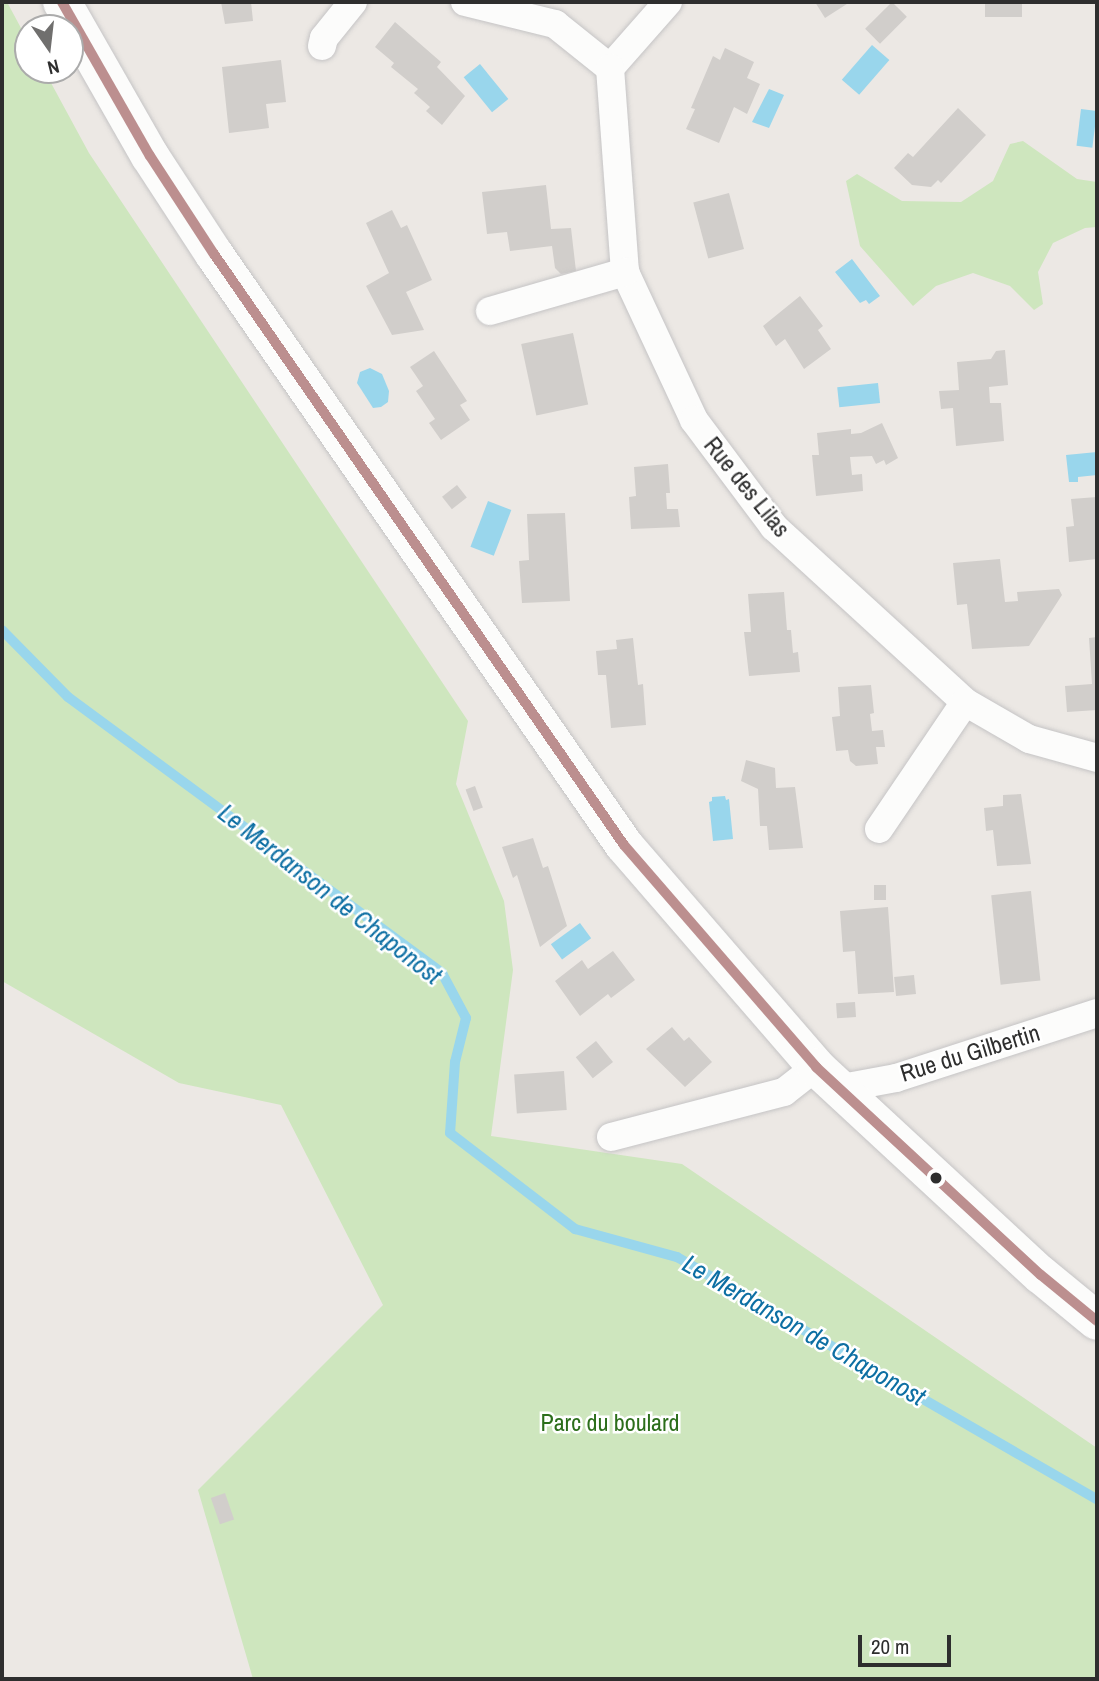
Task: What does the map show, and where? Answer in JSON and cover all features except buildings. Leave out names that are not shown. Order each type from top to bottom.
[{"type":"main road","points":[[62,2],[150,156],[214,254],[624,845],[829,1078],[1041,1275],[1097,1321]]},
{"type":"street","points":[[322,46],[324,38],[354,2]]},
{"type":"street","points":[[466,2],[555,24],[610,68],[668,2]]},
{"type":"street","name":"Rue des Lilas","points":[[610,68],[625,272],[694,420],[774,527],[965,702],[1029,739],[1097,758]]},
{"type":"street","points":[[490,311],[625,272]]},
{"type":"street","points":[[879,829],[965,702]]},
{"type":"street","name":"Rue du Gilbertin","points":[[829,1078],[896,1077],[1097,1013]]},
{"type":"street","points":[[611,1137],[829,1078]]},
{"type":"green space","name":"Parc du boulard","points":[[2,2],[7,2],[14,15],[14,84],[52,84],[89,153],[468,721],[456,784],[504,901],[513,970],[491,1136],[682,1164],[1097,1448],[1097,1679],[253,1679],[198,1490],[383,1305],[281,1105],[179,1083],[2,981]]},
{"type":"green space","points":[[1023,141],[1077,179],[1097,182],[1097,227],[1085,228],[1053,243],[1038,272],[1043,304],[1034,310],[1010,286],[973,273],[936,286],[913,306],[860,246],[846,181],[857,174],[902,201],[961,202],[993,181],[1010,144]]},
{"type":"water","points":[[872,45],[889,60],[859,95],[842,80]]},
{"type":"water","points":[[480,64],[508,99],[492,112],[464,77]]},
{"type":"water","points":[[769,89],[784,95],[769,128],[752,122]]},
{"type":"water","points":[[1081,109],[1097,111],[1092,148],[1076,146]]},
{"type":"water","points":[[852,259],[880,296],[869,304],[866,300],[860,303],[835,272]]},
{"type":"water","points":[[370,368],[382,374],[389,391],[388,402],[381,407],[373,408],[357,383],[360,372]]},
{"type":"water","points":[[878,383],[880,403],[839,407],[837,387]]},
{"type":"water","points":[[1097,452],[1097,475],[1078,477],[1078,482],[1069,482],[1066,455]]},
{"type":"water","points":[[488,501],[511,510],[494,556],[470,547]]},
{"type":"water","points":[[725,796],[726,800],[729,799],[733,839],[713,841],[709,802],[712,797]]},
{"type":"water","points":[[580,923],[591,938],[562,960],[551,944]]},
{"type":"waterway","name":"Le Merdanson de Chaponost","points":[[2,630],[68,697],[442,973],[466,1018],[455,1062],[450,1133],[575,1229],[677,1257],[1097,1499]]},
{"type":"transit line","points":[[62,2],[150,156],[214,254],[624,845],[816,1067],[1041,1275],[1097,1321]]}]
